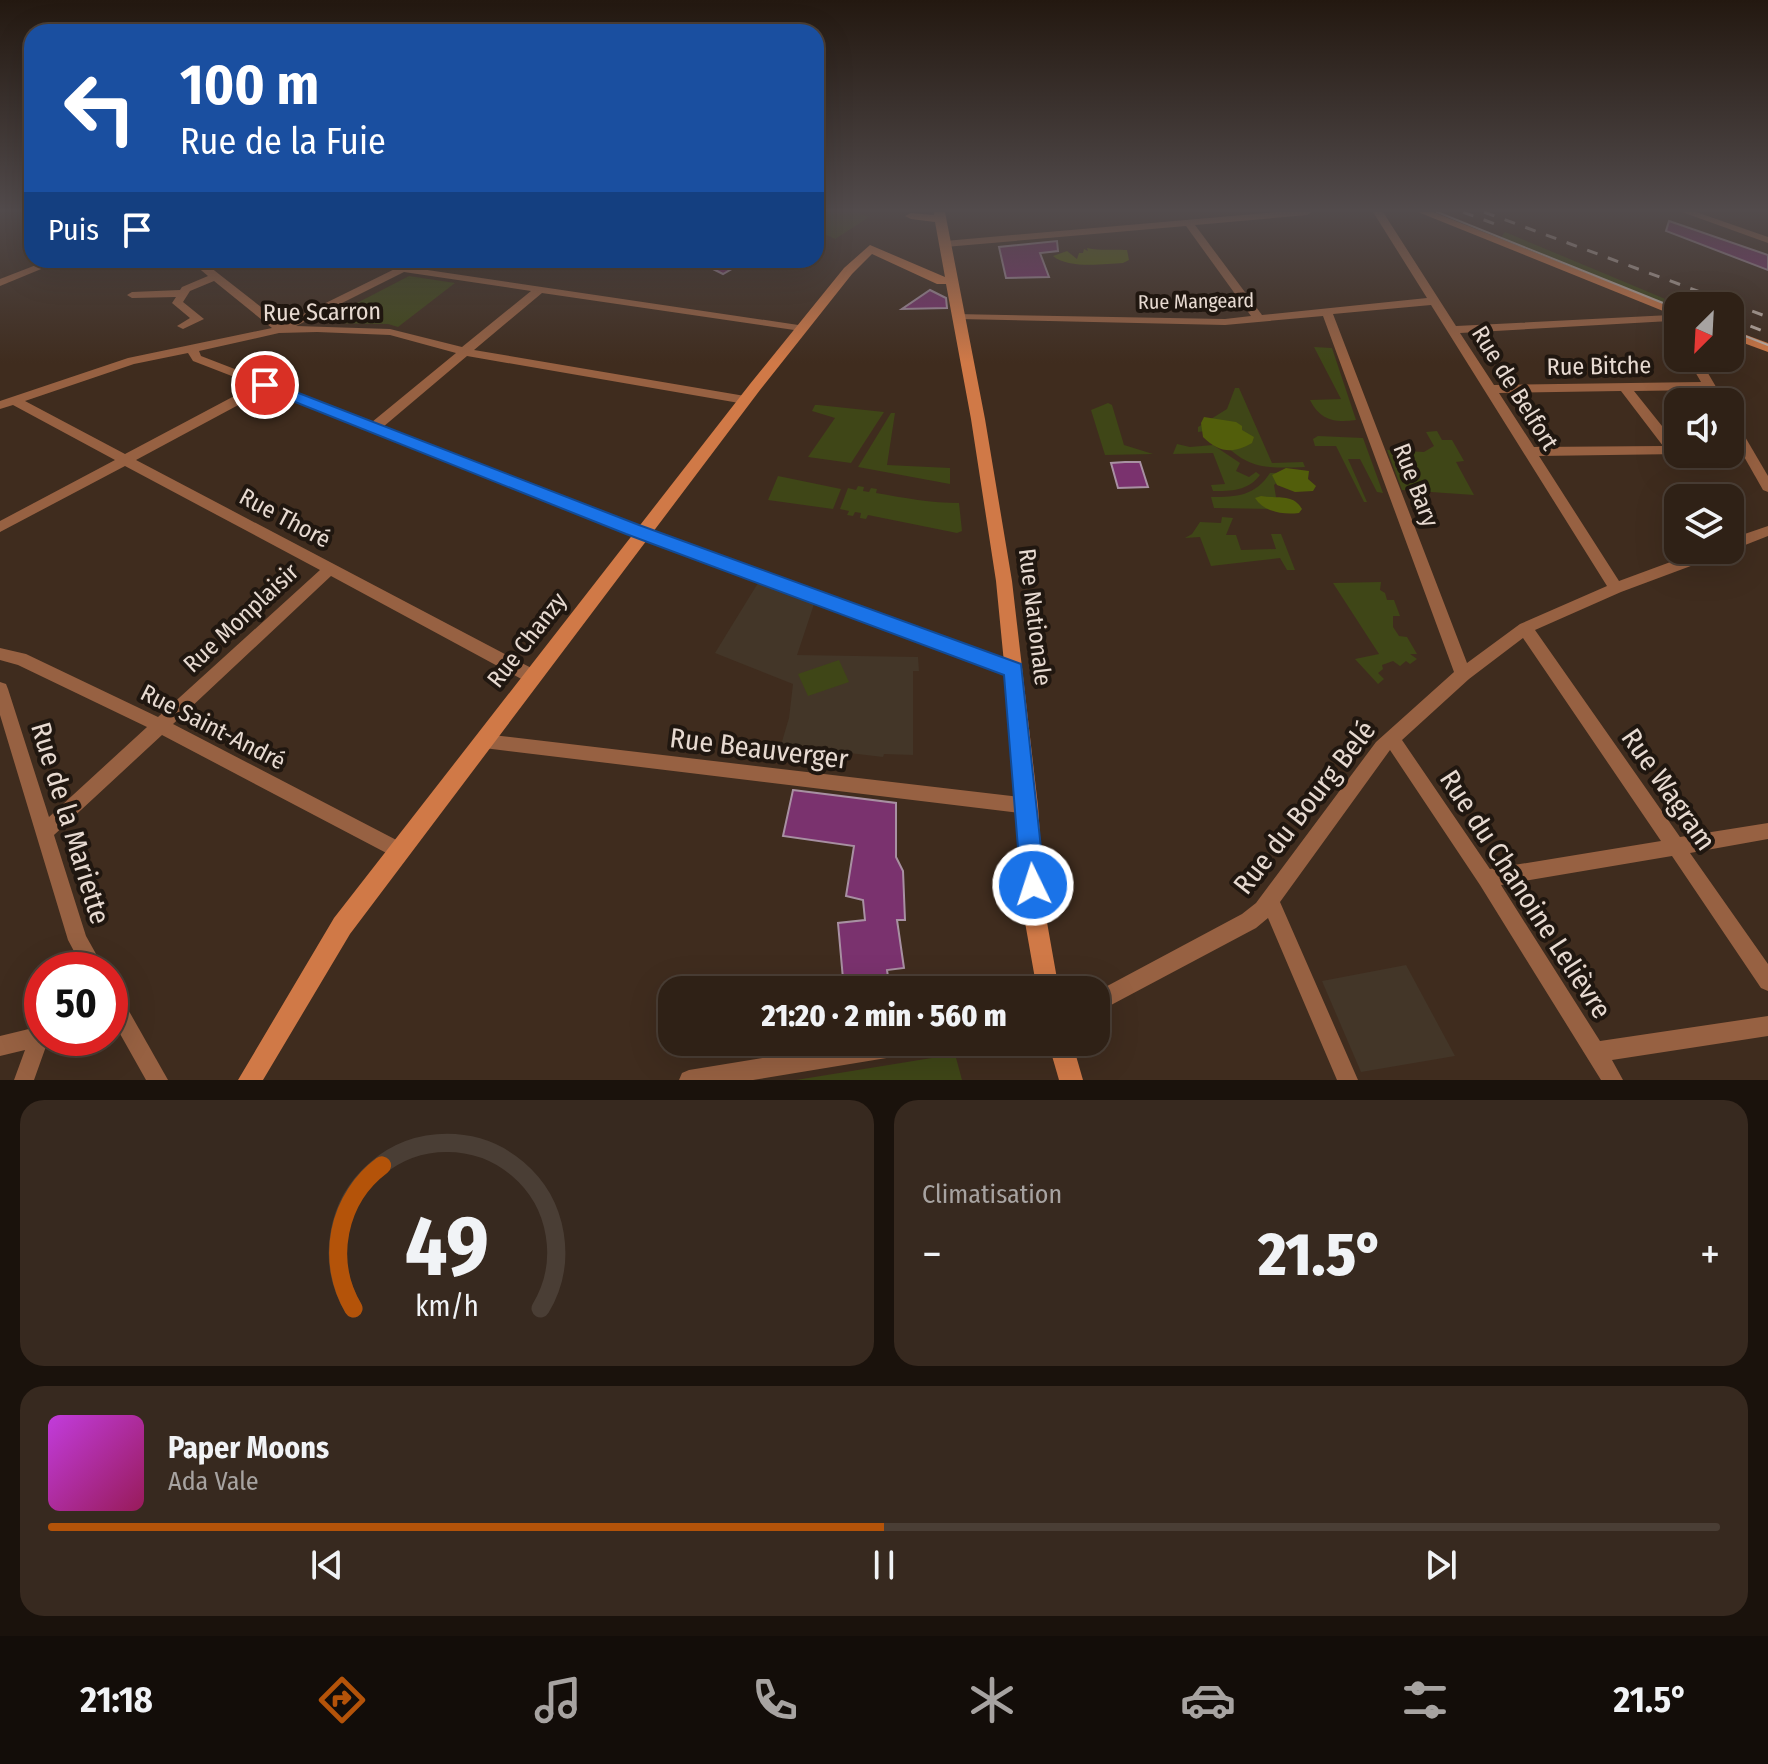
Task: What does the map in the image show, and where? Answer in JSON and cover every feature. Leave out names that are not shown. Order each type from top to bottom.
[{"type":"main road","name":"Rue Chanzy","points":[[250,1080],[342,926],[745,400],[857,262]]},
{"type":"main road","name":"Rue Chanzy","points":[[900,262],[941,281],[952,280]]},
{"type":"main road","name":"Rue Nationale","points":[[949,262],[982,443],[1014,670],[1028,806],[1034,911],[1046,976]]},
{"type":"main road","points":[[1548,262],[1664,310]]},
{"type":"main road","points":[[1744,339],[1768,348]]},
{"type":"main road","points":[[1064,1056],[1071,1080]]},
{"type":"street","points":[[1218,262],[1259,319]]},
{"type":"street","name":"Rue de Belfort","points":[[1410,262],[1616,588]]},
{"type":"street","points":[[0,283],[38,268]]},
{"type":"street","points":[[205,268],[271,320],[279,330],[402,269],[452,270],[540,289],[801,328]]},
{"type":"street","points":[[132,295],[182,293],[216,276]]},
{"type":"street","points":[[374,427],[540,289]]},
{"type":"street","points":[[182,293],[177,303],[198,319],[183,326]]},
{"type":"street","name":"Rue Mangeard","points":[[957,308],[1225,322],[1434,301]]},
{"type":"street","name":"Rue Bary","points":[[1327,312],[1463,674]]},
{"type":"street","points":[[1452,330],[1664,315]]},
{"type":"street","name":"Rue Scarron","points":[[7,402],[132,361],[279,330],[390,332],[466,352],[745,400]]},
{"type":"street","points":[[191,347],[197,358],[644,534],[1014,670]]},
{"type":"street","points":[[1702,372],[1710,386]]},
{"type":"street","points":[[0,527],[265,385]]},
{"type":"street","name":"Rue Bitche","points":[[1489,389],[1710,386]]},
{"type":"street","points":[[1625,388],[1664,435]]},
{"type":"street","name":"Rue Thoré","points":[[7,402],[126,460],[533,677]]},
{"type":"street","points":[[1744,446],[1768,487]]},
{"type":"street","points":[[1530,452],[1664,450]]},
{"type":"street","points":[[1744,540],[1768,531]]},
{"type":"street","name":"Rue du Bourg Belé","points":[[1110,995],[1249,921],[1270,901],[1391,738],[1463,674],[1525,628],[1680,564]]},
{"type":"street","name":"Rue Monplaisir","points":[[44,833],[330,569]]},
{"type":"street","name":"Rue Wagram","points":[[1525,628],[1768,981]]},
{"type":"street","name":"Rue Saint-André","points":[[0,654],[21,659],[161,726],[400,851]]},
{"type":"street","name":"Rue de la Mariette","points":[[0,689],[84,952]]},
{"type":"street","name":"Rue du Chanoine Lelièvre","points":[[1391,738],[1486,879],[1613,1080]]},
{"type":"street","name":"Rue Beauverger","points":[[484,741],[1028,806]]},
{"type":"street","points":[[1486,879],[1768,831]]},
{"type":"street","points":[[1270,901],[1348,1080]]},
{"type":"street","points":[[1595,1052],[1768,1026]]},
{"type":"street","points":[[128,1028],[158,1080]]},
{"type":"street","points":[[0,1046],[24,1038]]},
{"type":"street","points":[[24,1080],[33,1056]]},
{"type":"street","points":[[689,1080],[837,1056]]},
{"type":"shaded area","points":[[758,583],[814,604],[797,655],[918,657],[919,671],[913,671],[913,755],[884,754],[883,757],[781,745],[789,718],[793,684],[715,653]]},
{"type":"shaded area","points":[[1406,965],[1455,1056],[1361,1072],[1322,981]]},
{"type":"green space","points":[[1066,262],[1124,262],[1086,265]]},
{"type":"green space","points":[[1555,262],[1578,262],[1664,298],[1664,305]]},
{"type":"green space","points":[[409,276],[455,283],[398,327],[388,324],[327,323],[328,318]]},
{"type":"green space","points":[[1314,347],[1332,348],[1356,420],[1328,419],[1318,412],[1310,400],[1341,399]]},
{"type":"green space","points":[[1235,388],[1239,388],[1272,463],[1303,462],[1305,467],[1253,464],[1233,452],[1212,430],[1198,432],[1198,427],[1227,409]]},
{"type":"green space","points":[[1108,403],[1112,405],[1124,445],[1153,454],[1105,455],[1091,410]]},
{"type":"green space","points":[[815,405],[884,412],[851,463],[808,457],[835,418],[812,411]]},
{"type":"green space","points":[[891,413],[895,413],[887,465],[950,468],[950,484],[858,467]]},
{"type":"green space","points":[[1204,417],[1236,422],[1254,437],[1252,443],[1232,450],[1215,446],[1203,437],[1201,423]]},
{"type":"green space","points":[[1437,431],[1442,440],[1452,440],[1464,461],[1456,462],[1474,495],[1402,490],[1387,450],[1424,452],[1434,446],[1426,432]]},
{"type":"green space","points":[[1318,436],[1363,438],[1383,493],[1377,492],[1360,459],[1348,459],[1367,502],[1364,502],[1336,446],[1315,446],[1313,439]]},
{"type":"green space","points":[[1177,444],[1190,447],[1213,445],[1240,463],[1236,471],[1249,477],[1256,472],[1260,475],[1245,487],[1213,491],[1211,485],[1225,484],[1213,453],[1173,454]]},
{"type":"green space","points":[[1286,468],[1309,471],[1308,479],[1316,486],[1313,491],[1295,492],[1277,485],[1272,475]]},
{"type":"green space","points":[[1307,472],[1284,477],[1274,485],[1278,509],[1214,508],[1211,497],[1245,494],[1270,473]]},
{"type":"green space","points":[[778,476],[841,489],[833,509],[768,500]]},
{"type":"green space","points":[[858,486],[864,487],[863,491],[877,489],[876,493],[897,497],[959,503],[962,531],[957,533],[868,515],[866,519],[860,518],[861,513],[855,512],[853,516],[847,515],[849,511],[840,509],[848,488],[856,490]]},
{"type":"green space","points":[[1255,498],[1289,499],[1302,509],[1299,513],[1274,512],[1263,507]]},
{"type":"green space","points":[[1222,517],[1233,518],[1226,535],[1236,535],[1241,550],[1276,549],[1271,534],[1281,534],[1295,570],[1287,570],[1280,558],[1211,566],[1200,537],[1185,538],[1200,522],[1221,523]]},
{"type":"green space","points":[[1381,582],[1380,590],[1387,600],[1394,600],[1400,616],[1393,616],[1393,627],[1399,636],[1407,637],[1417,654],[1410,654],[1417,659],[1400,666],[1393,661],[1382,665],[1383,669],[1378,673],[1384,679],[1378,684],[1355,659],[1379,654],[1333,583]]},
{"type":"green space","points":[[839,660],[849,682],[808,696],[798,674]]},
{"type":"green space","points":[[956,1056],[962,1080],[796,1080]]},
{"type":"building","points":[[1002,262],[1044,262],[1049,277],[1006,278]]},
{"type":"building","points":[[1748,262],[1768,262],[1768,270]]},
{"type":"building","points":[[711,268],[733,268],[723,274]]},
{"type":"building","points":[[930,290],[946,298],[947,308],[902,309]]},
{"type":"building","points":[[1140,462],[1148,487],[1118,488],[1111,463]]},
{"type":"building","points":[[793,790],[896,803],[896,857],[903,871],[905,920],[897,920],[904,968],[887,970],[888,976],[843,976],[838,923],[865,920],[863,900],[846,896],[854,846],[783,836]]},
{"type":"tram line","points":[[1562,262],[1664,303]]},
{"type":"tram line","points":[[1744,336],[1768,345]]},
{"type":"railway","points":[[1620,262],[1768,317]]},
{"type":"railway","points":[[1744,324],[1768,333]]},
{"type":"route","points":[[265,385],[632,530],[1014,670],[1033,885]]}]
